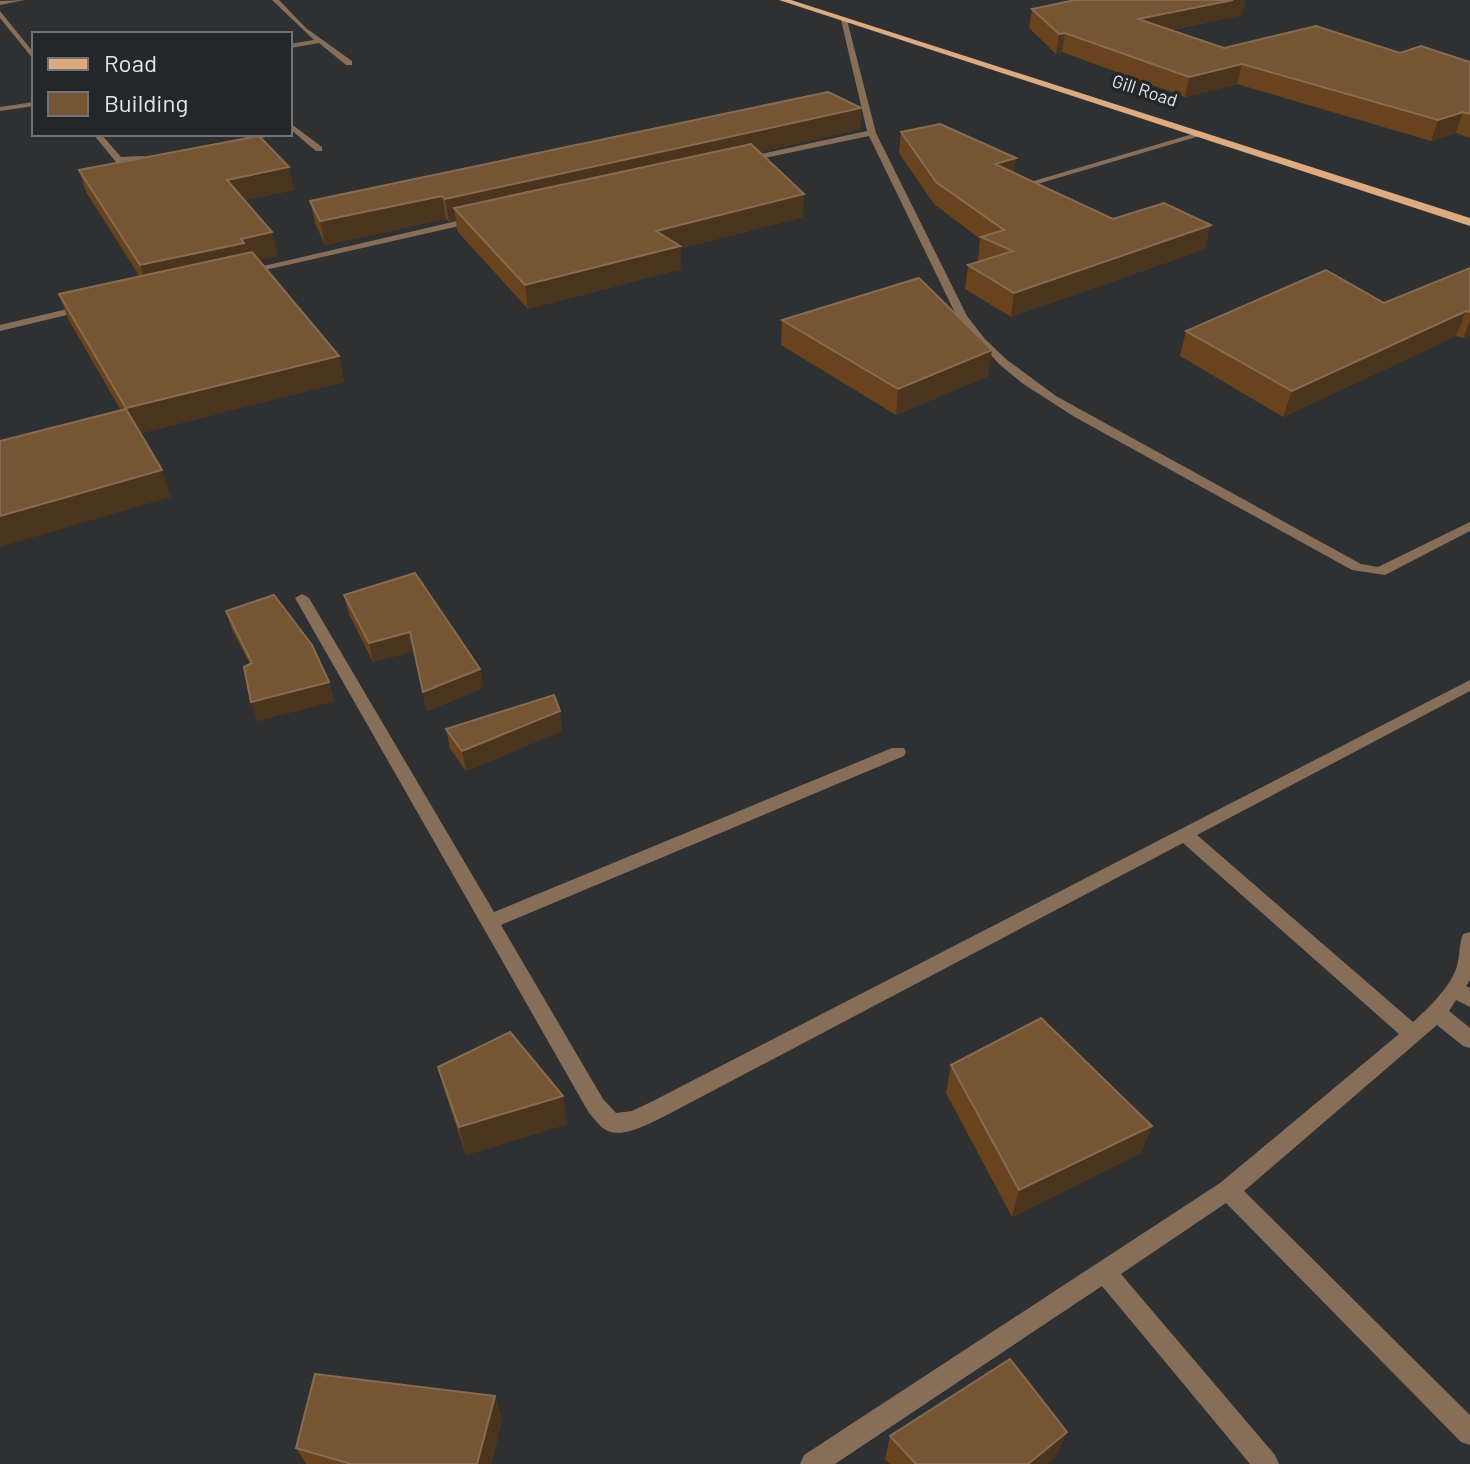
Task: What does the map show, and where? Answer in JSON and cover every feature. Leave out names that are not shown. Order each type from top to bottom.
[{"type":"main road","points":[[783,0],[1470,222]]},
{"type":"main road","name":"Gill Road","points":[[809,0],[1470,211]]},
{"type":"street","points":[[0,3],[22,0]]},
{"type":"street","points":[[275,0],[349,63]]},
{"type":"street","points":[[0,13],[32,55]]},
{"type":"street","points":[[844,20],[872,133],[962,317],[980,343],[1029,385],[1368,571],[1390,567],[1470,526]]},
{"type":"street","points":[[292,46],[320,41]]},
{"type":"street","points":[[0,109],[32,104]]},
{"type":"street","points":[[292,129],[319,149]]},
{"type":"street","points":[[733,163],[872,133]]},
{"type":"street","points":[[1031,183],[1199,135]]},
{"type":"street","points":[[99,136],[119,160],[152,157]]},
{"type":"street","points":[[229,143],[265,136]]},
{"type":"street","points":[[228,275],[487,217]]},
{"type":"street","points":[[0,328],[91,307]]},
{"type":"street","points":[[302,598],[596,1106],[612,1123],[634,1120],[658,1109],[1470,685]]},
{"type":"street","points":[[489,922],[898,752]]},
{"type":"street","points":[[1184,834],[1414,1035]]},
{"type":"street","points":[[813,1464],[1228,1190],[1437,1013],[1466,982],[1470,939]]},
{"type":"street","points":[[1437,1013],[1470,1040]]},
{"type":"street","points":[[1228,1190],[1470,1433]]},
{"type":"street","points":[[1106,1273],[1266,1464]]},
{"type":"building","points":[[1075,0],[1233,0],[1138,19],[1224,48],[1316,26],[1400,53],[1421,46],[1470,62],[1470,114],[1463,112],[1438,120],[1242,64],[1189,77],[1065,33],[1059,34],[1032,9]]},
{"type":"building","points":[[828,92],[861,108],[445,199],[442,196],[320,221],[310,201]]},
{"type":"building","points":[[940,124],[1016,158],[995,164],[1113,219],[1164,203],[1211,225],[1014,293],[968,265],[1013,251],[981,237],[1004,230],[936,182],[901,132]]},
{"type":"building","points":[[259,136],[289,167],[227,180],[272,232],[241,239],[244,243],[140,265],[79,170]]},
{"type":"building","points":[[751,144],[804,194],[656,231],[680,246],[525,285],[454,208]]},
{"type":"building","points":[[252,252],[339,356],[126,408],[59,294]]},
{"type":"building","points":[[1470,268],[1470,312],[1466,311],[1292,391],[1186,331],[1326,270],[1384,303]]},
{"type":"building","points":[[919,278],[992,350],[898,389],[782,320]]},
{"type":"building","points":[[126,409],[162,470],[0,516],[0,441]]},
{"type":"building","points":[[415,573],[480,669],[423,692],[410,632],[369,643],[344,595]]},
{"type":"building","points":[[274,595],[312,645],[329,682],[251,702],[244,667],[252,663],[226,611]]},
{"type":"building","points":[[554,695],[560,711],[462,751],[446,729]]},
{"type":"building","points":[[1041,1018],[1152,1126],[1019,1190],[951,1065]]},
{"type":"building","points":[[510,1032],[563,1096],[459,1127],[438,1067]]},
{"type":"building","points":[[1010,1359],[1067,1432],[1028,1464],[916,1464],[890,1436]]},
{"type":"building","points":[[315,1374],[495,1396],[477,1464],[351,1464],[296,1448]]}]
